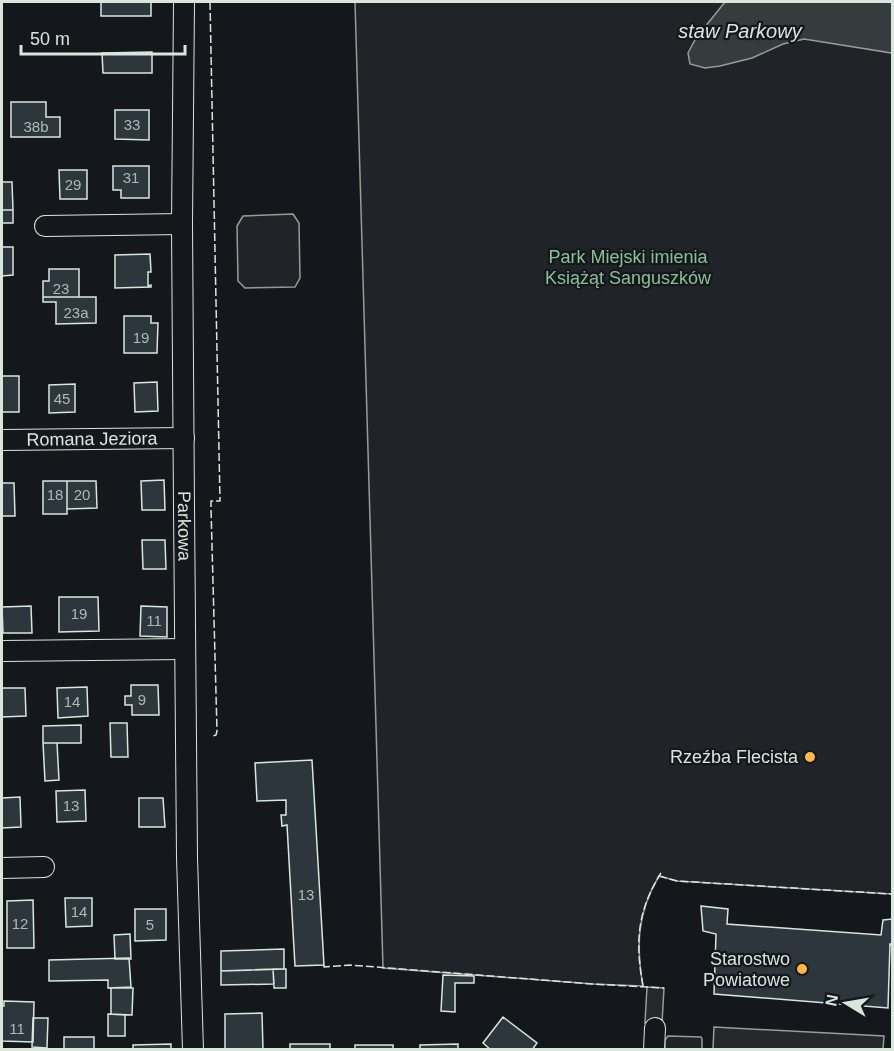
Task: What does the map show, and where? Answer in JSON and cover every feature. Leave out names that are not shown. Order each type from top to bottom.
[{"type":"street","name":"Parkowa","points":[[184,2],[182,224],[185,649],[187,857],[193,1050]]},
{"type":"street","points":[[45,226],[182,224]]},
{"type":"street","name":"Romana Jeziora","points":[[2,440],[184,438]]},
{"type":"street","points":[[2,651],[185,649]]},
{"type":"street","points":[[2,868],[44,867]]},
{"type":"street","points":[[654,1050],[655,1028]]},
{"type":"green space","name":"Park Miejski imienia Książąt Sanguszków","points":[[355,2],[892,2],[892,894],[677,881],[659,876],[642,916],[639,957],[643,986],[383,968]]},
{"type":"green space","points":[[293,214],[299,223],[300,278],[295,287],[245,288],[238,281],[237,226],[243,216]]},
{"type":"green space","points":[[668,1036],[701,1037],[702,1049],[665,1049],[665,1040]]},
{"type":"shaded area","points":[[647,987],[664,988],[662,1023],[645,1023]]},
{"type":"shaded area","points":[[714,1027],[884,1036],[883,1049],[713,1049]]},
{"type":"water","name":"staw Parkowy","points":[[725,2],[892,2],[892,53],[804,39],[783,44],[752,58],[720,66],[705,68],[690,64],[688,53],[696,38]]},
{"type":"building","points":[[101,2],[151,2],[151,16],[101,16]]},
{"type":"building","points":[[152,52],[152,73],[103,73],[102,53]]},
{"type":"building","points":[[11,102],[46,102],[46,117],[60,117],[60,137],[11,137]]},
{"type":"building","points":[[115,110],[149,110],[149,140],[115,139]]},
{"type":"building","points":[[113,166],[149,166],[149,198],[121,198],[121,190],[113,190]]},
{"type":"building","points":[[59,170],[87,170],[87,199],[60,199]]},
{"type":"building","points":[[2,182],[12,182],[13,210],[2,210]]},
{"type":"building","points":[[2,210],[13,210],[13,223],[2,223]]},
{"type":"building","points":[[2,247],[13,247],[13,275],[2,276]]},
{"type":"building","points":[[150,254],[151,272],[148,272],[148,286],[151,285],[151,287],[115,288],[115,255]]},
{"type":"building","points":[[49,269],[79,269],[79,297],[43,297],[43,281],[49,281]]},
{"type":"building","points":[[43,297],[96,297],[96,323],[56,324],[56,302],[43,302]]},
{"type":"building","points":[[124,316],[151,316],[151,323],[158,323],[157,353],[124,353]]},
{"type":"building","points":[[2,376],[19,376],[19,412],[2,412]]},
{"type":"building","points":[[157,382],[158,411],[135,412],[134,383]]},
{"type":"building","points":[[75,384],[75,412],[49,413],[49,385]]},
{"type":"building","points":[[164,480],[165,510],[142,510],[141,481]]},
{"type":"building","points":[[43,481],[67,481],[67,514],[43,514]]},
{"type":"building","points":[[67,481],[96,481],[97,508],[67,509]]},
{"type":"building","points":[[2,483],[14,483],[15,516],[2,516]]},
{"type":"building","points":[[142,540],[165,540],[166,569],[143,569]]},
{"type":"building","points":[[59,597],[98,597],[99,631],[59,632]]},
{"type":"building","points":[[31,606],[32,633],[3,633],[2,607]]},
{"type":"building","points":[[141,606],[167,607],[167,637],[140,636]]},
{"type":"building","points":[[131,685],[158,685],[159,715],[132,715],[132,705],[125,705],[125,696],[131,696]]},
{"type":"building","points":[[87,687],[88,716],[58,718],[57,688]]},
{"type":"building","points":[[2,688],[25,688],[26,716],[2,717]]},
{"type":"building","points":[[110,723],[127,723],[128,757],[111,757]]},
{"type":"building","points":[[81,725],[81,743],[43,743],[43,726]]},
{"type":"building","points":[[43,743],[57,743],[59,780],[45,781]]},
{"type":"building","points":[[312,760],[324,965],[295,966],[287,825],[282,826],[281,815],[286,815],[286,800],[257,801],[255,763]]},
{"type":"building","points":[[85,790],[86,821],[57,822],[56,791]]},
{"type":"building","points":[[20,797],[21,827],[2,828],[2,798]]},
{"type":"building","points":[[139,798],[163,798],[165,827],[139,827]]},
{"type":"building","points":[[65,898],[92,898],[92,926],[66,927]]},
{"type":"building","points":[[33,900],[34,948],[7,948],[7,901]]},
{"type":"building","name":"Starostwo Powiatowe","points":[[701,906],[728,909],[727,924],[881,935],[883,920],[892,919],[888,1008],[714,994],[716,934],[703,931]]},
{"type":"building","points":[[135,909],[166,909],[166,940],[135,941]]},
{"type":"building","points":[[130,934],[131,959],[115,959],[114,935]]},
{"type":"building","points":[[284,949],[284,969],[221,971],[221,951]]},
{"type":"building","points":[[129,958],[131,987],[108,988],[108,980],[49,981],[49,960]]},
{"type":"building","points":[[273,969],[274,984],[221,985],[221,971]]},
{"type":"building","points":[[273,969],[286,969],[286,988],[274,988]]},
{"type":"building","points":[[443,975],[474,976],[474,983],[455,983],[455,1012],[441,1011]]},
{"type":"building","points":[[111,988],[133,988],[132,1015],[111,1014]]},
{"type":"building","points":[[4,1001],[34,1002],[33,1042],[2,1041]]},
{"type":"building","points":[[262,1013],[263,1050],[225,1050],[225,1014]]},
{"type":"building","points":[[108,1014],[125,1015],[125,1036],[108,1036]]},
{"type":"building","points":[[503,1017],[537,1043],[532,1050],[491,1050],[483,1043]]},
{"type":"building","points":[[33,1018],[48,1018],[47,1048],[32,1047]]},
{"type":"building","points":[[64,1037],[94,1037],[94,1050],[64,1050]]},
{"type":"building","points":[[171,1044],[171,1050],[133,1050],[133,1045]]},
{"type":"building","points":[[290,1044],[330,1044],[330,1050],[290,1050]]},
{"type":"building","points":[[458,1044],[458,1050],[420,1050],[420,1045]]},
{"type":"building","points":[[355,1045],[393,1045],[393,1050],[355,1050]]},
{"type":"fence","points":[[210,2],[220,501],[211,501],[217,731],[213,736]]},
{"type":"fence","points":[[643,986],[639,956],[640,928],[647,901],[661,873]]},
{"type":"fence","points":[[659,876],[677,881],[892,894]]},
{"type":"fence","points":[[324,965],[324,967],[350,965],[664,988]]},
{"type":"place","name":"Rzeźba Flecista","points":[[810,757]]},
{"type":"place","name":"Starostwo Powiatowe","points":[[802,969]]}]
